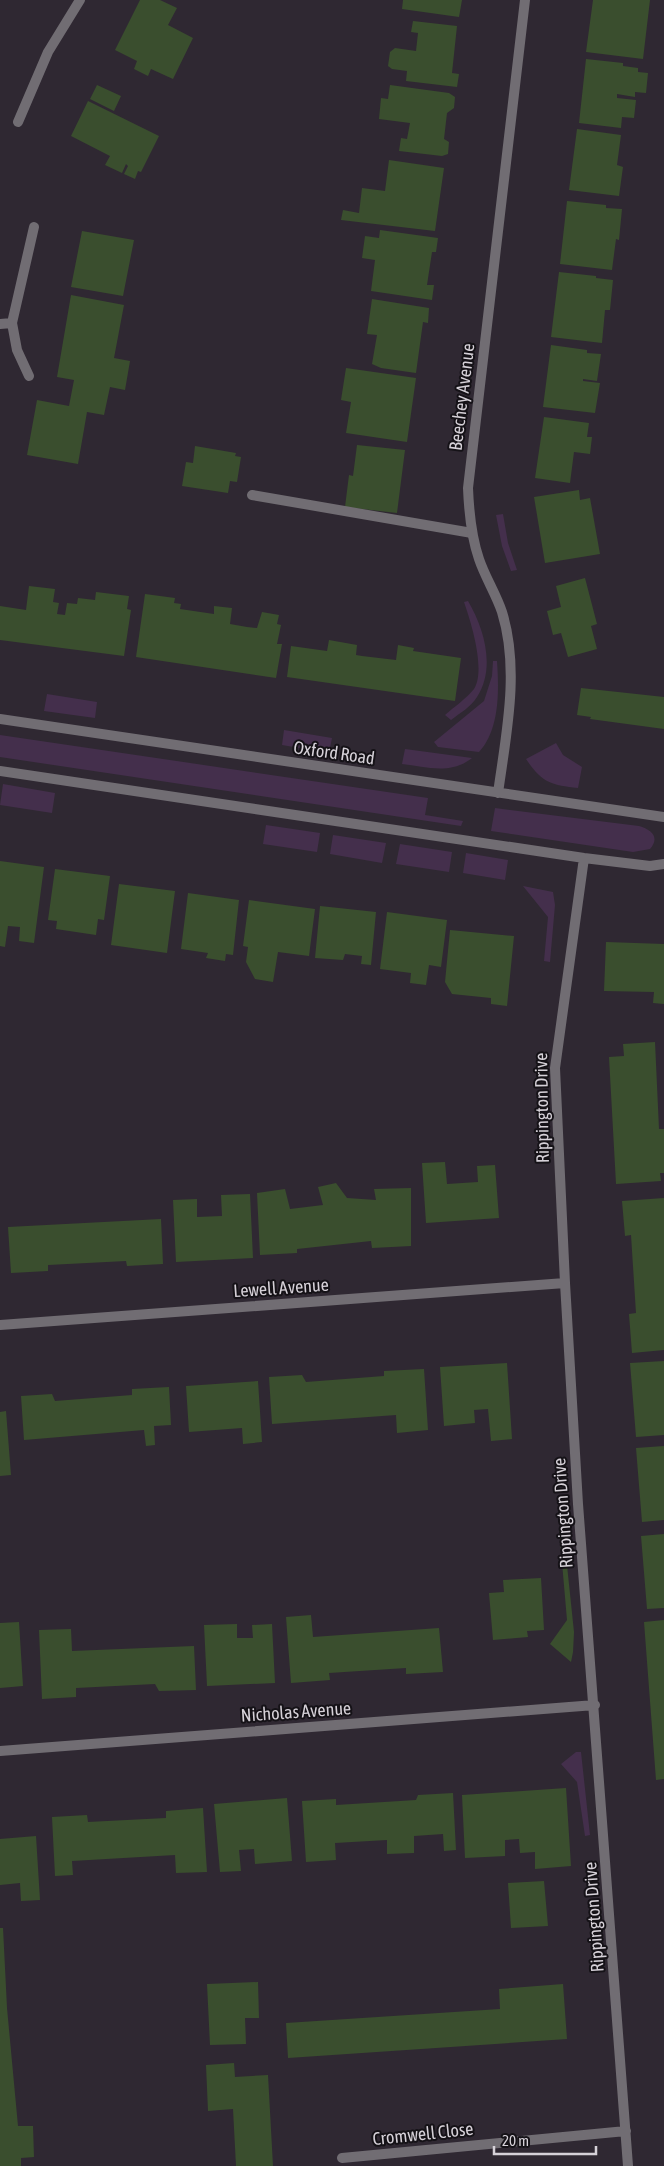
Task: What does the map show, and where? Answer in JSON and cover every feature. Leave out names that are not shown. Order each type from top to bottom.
[{"type":"street","points":[[18,122],[48,52],[80,0]]},
{"type":"street","name":"Beechey Avenue","points":[[498,793],[506,735],[510,662],[502,612],[479,560],[472,533],[468,488],[525,0]]},
{"type":"street","points":[[29,376],[17,350],[12,323],[34,227]]},
{"type":"street","points":[[0,324],[12,323]]},
{"type":"street","points":[[252,495],[472,533]]},
{"type":"street","name":"Oxford Road","points":[[0,719],[664,817]]},
{"type":"street","points":[[0,771],[584,858],[650,866],[664,864]]},
{"type":"street","name":"Rippington Drive","points":[[584,858],[555,1068],[564,1283],[578,1504],[595,1705],[628,2166]]},
{"type":"street","name":"Lewell Avenue","points":[[0,1324],[564,1283]]},
{"type":"street","name":"Nicholas Avenue","points":[[0,1751],[595,1705]]},
{"type":"street","name":"Cromwell Close","points":[[342,2158],[626,2131]]},
{"type":"shaded area","points":[[503,514],[508,543],[517,570],[511,571],[502,546],[496,515]]},
{"type":"shaded area","points":[[468,601],[479,623],[486,648],[486,674],[483,686],[475,701],[451,720],[445,715],[474,689],[477,681],[478,658],[464,602]]},
{"type":"shaded area","points":[[493,661],[497,661],[497,709],[486,743],[479,752],[438,747],[434,742],[484,701],[492,676]]},
{"type":"shaded area","points":[[47,694],[97,702],[95,718],[44,711]]},
{"type":"shaded area","points":[[284,730],[332,738],[329,753],[282,745]]},
{"type":"shaded area","points":[[0,735],[428,798],[425,815],[463,821],[461,826],[0,757]]},
{"type":"shaded area","points":[[556,743],[563,755],[582,767],[578,788],[561,786],[542,778],[526,759]]},
{"type":"shaded area","points":[[405,749],[472,758],[456,767],[438,769],[420,767],[402,764]]},
{"type":"shaded area","points":[[3,784],[55,793],[52,813],[0,805]]},
{"type":"shaded area","points":[[495,808],[639,826],[653,834],[654,841],[650,849],[633,852],[491,831]]},
{"type":"shaded area","points":[[266,825],[320,833],[317,852],[263,844]]},
{"type":"shaded area","points":[[333,835],[386,843],[382,863],[330,854]]},
{"type":"shaded area","points":[[400,844],[452,852],[449,872],[396,864]]},
{"type":"shaded area","points":[[466,853],[508,860],[505,880],[463,873]]},
{"type":"shaded area","points":[[523,886],[553,892],[555,905],[550,962],[544,961],[548,917]]},
{"type":"shaded area","points":[[576,1752],[581,1752],[590,1835],[585,1836],[577,1782],[561,1764]]},
{"type":"building","points":[[140,0],[160,0],[177,8],[168,25],[193,38],[173,79],[151,69],[148,76],[134,69],[137,61],[115,50]]},
{"type":"building","points":[[403,0],[462,0],[459,17],[402,9]]},
{"type":"building","points":[[593,0],[650,0],[643,59],[586,52]]},
{"type":"building","points":[[413,21],[457,26],[452,73],[459,74],[457,87],[406,81],[407,71],[392,69],[388,66],[390,52],[395,48],[416,51],[418,33],[411,32]]},
{"type":"building","points":[[586,59],[623,63],[623,66],[638,68],[638,72],[648,73],[646,93],[635,92],[635,97],[617,94],[617,98],[636,100],[634,118],[622,117],[621,128],[579,123]]},
{"type":"building","points":[[97,85],[121,96],[114,111],[90,99]]},
{"type":"building","points":[[390,85],[449,93],[455,97],[454,108],[447,113],[444,139],[449,142],[448,154],[442,156],[399,151],[401,138],[407,139],[410,123],[379,119],[381,98],[388,99]]},
{"type":"building","points":[[88,101],[159,136],[141,172],[138,171],[135,179],[124,174],[128,166],[126,164],[122,173],[105,165],[110,156],[71,136]]},
{"type":"building","points":[[577,129],[621,135],[617,165],[623,167],[619,196],[569,190]]},
{"type":"building","points":[[389,160],[444,168],[435,231],[341,220],[343,210],[359,213],[362,188],[385,191]]},
{"type":"building","points":[[567,201],[606,205],[606,208],[622,209],[619,240],[616,239],[612,270],[560,264]]},
{"type":"building","points":[[380,230],[438,238],[436,252],[432,252],[427,285],[434,285],[432,300],[371,291],[375,260],[362,258],[365,236],[379,238]]},
{"type":"building","points":[[82,231],[134,240],[123,296],[71,287]]},
{"type":"building","points":[[559,272],[613,280],[610,310],[605,310],[602,343],[551,337]]},
{"type":"building","points":[[71,295],[124,305],[114,358],[130,361],[125,390],[110,387],[104,415],[87,412],[78,464],[27,455],[37,400],[69,406],[74,380],[57,377]]},
{"type":"building","points":[[372,299],[429,308],[428,323],[423,322],[416,373],[381,368],[372,364],[377,335],[367,334]]},
{"type":"building","points":[[551,345],[601,354],[597,381],[583,379],[583,381],[600,383],[595,413],[543,407]]},
{"type":"building","points":[[346,368],[416,378],[407,442],[346,433],[351,402],[341,400]]},
{"type":"building","points":[[544,417],[589,423],[587,437],[592,437],[590,454],[574,452],[570,483],[535,478]]},
{"type":"building","points":[[357,445],[405,450],[397,513],[345,507],[349,475],[353,476]]},
{"type":"building","points":[[195,446],[236,453],[235,456],[241,457],[237,482],[230,481],[228,493],[182,486],[186,462],[193,463]]},
{"type":"building","points":[[579,490],[580,500],[590,498],[600,554],[545,563],[534,497]]},
{"type":"building","points":[[585,578],[597,624],[591,626],[597,649],[568,657],[561,633],[553,635],[547,611],[561,607],[556,586]]},
{"type":"building","points":[[29,586],[55,589],[53,602],[59,603],[57,614],[65,615],[67,603],[77,604],[78,598],[95,600],[96,592],[129,596],[127,609],[131,610],[124,656],[0,640],[0,606],[26,610]]},
{"type":"building","points":[[145,594],[175,598],[174,603],[181,604],[180,609],[214,614],[214,606],[232,608],[230,624],[247,627],[257,628],[262,612],[279,615],[277,624],[281,625],[277,644],[282,644],[276,678],[136,657]]},
{"type":"building","points":[[329,640],[357,645],[356,655],[362,656],[396,660],[398,645],[414,648],[413,651],[461,658],[455,701],[287,677],[291,646],[327,651]]},
{"type":"building","points":[[581,688],[664,697],[664,729],[590,719],[591,717],[577,715]]},
{"type":"building","points":[[0,861],[44,867],[34,943],[19,941],[20,927],[8,926],[5,947],[0,946]]},
{"type":"building","points":[[55,869],[110,876],[104,920],[98,919],[96,935],[56,929],[57,921],[48,920]]},
{"type":"building","points":[[119,884],[175,891],[167,953],[111,945]]},
{"type":"building","points":[[188,893],[239,900],[233,955],[226,954],[225,961],[206,958],[208,953],[181,949]]},
{"type":"building","points":[[249,900],[315,909],[309,956],[278,952],[273,982],[255,979],[246,962],[248,947],[243,946]]},
{"type":"building","points":[[320,906],[376,912],[371,965],[361,964],[362,956],[345,954],[343,960],[315,958]]},
{"type":"building","points":[[387,912],[447,920],[441,967],[429,965],[426,985],[410,983],[411,973],[380,969]]},
{"type":"building","points":[[450,930],[514,936],[507,1006],[491,1004],[491,998],[452,994],[445,982]]},
{"type":"building","points":[[606,942],[664,944],[664,1004],[653,1003],[654,992],[604,991]]},
{"type":"building","points":[[655,1042],[659,1129],[664,1129],[664,1173],[660,1173],[661,1181],[616,1184],[609,1057],[624,1056],[623,1044]]},
{"type":"building","points":[[445,1162],[447,1184],[478,1182],[477,1166],[495,1165],[499,1218],[426,1223],[422,1163]]},
{"type":"building","points":[[336,1183],[347,1198],[376,1200],[374,1189],[411,1188],[411,1246],[372,1248],[371,1241],[297,1249],[297,1253],[260,1255],[257,1193],[285,1189],[290,1209],[323,1205],[318,1187]]},
{"type":"building","points":[[250,1194],[253,1258],[176,1262],[173,1200],[197,1199],[197,1217],[222,1216],[221,1195]]},
{"type":"building","points":[[664,1198],[664,1350],[632,1353],[629,1314],[636,1313],[631,1235],[625,1236],[622,1201]]},
{"type":"building","points":[[161,1219],[163,1264],[127,1266],[126,1261],[48,1265],[48,1271],[11,1273],[8,1227]]},
{"type":"building","points":[[664,1361],[664,1435],[636,1437],[630,1363]]},
{"type":"building","points":[[507,1363],[512,1439],[491,1441],[488,1409],[474,1410],[475,1423],[444,1426],[440,1367]]},
{"type":"building","points":[[424,1369],[428,1430],[397,1433],[396,1415],[272,1424],[269,1377],[302,1375],[306,1382],[384,1376],[384,1371]]},
{"type":"building","points":[[258,1381],[262,1442],[243,1444],[242,1428],[189,1432],[186,1386]]},
{"type":"building","points":[[169,1387],[171,1425],[154,1426],[155,1445],[146,1446],[144,1430],[24,1440],[21,1396],[52,1394],[55,1401],[132,1395],[132,1389]]},
{"type":"building","points":[[6,1411],[11,1475],[0,1476],[0,1412]]},
{"type":"building","points":[[664,1446],[664,1520],[642,1522],[636,1448]]},
{"type":"building","points":[[563,1527],[574,1632],[571,1662],[550,1644],[567,1620],[559,1528]]},
{"type":"building","points":[[664,1534],[664,1608],[647,1609],[641,1536]]},
{"type":"building","points":[[541,1578],[544,1630],[527,1631],[528,1637],[493,1640],[489,1593],[504,1592],[503,1580]]},
{"type":"building","points":[[311,1615],[313,1637],[439,1628],[443,1672],[406,1674],[406,1668],[329,1673],[330,1680],[291,1683],[286,1617]]},
{"type":"building","points":[[664,1620],[664,1779],[656,1780],[644,1622]]},
{"type":"building","points":[[19,1622],[23,1686],[0,1688],[0,1623]]},
{"type":"building","points":[[237,1624],[237,1638],[253,1638],[252,1625],[272,1624],[275,1683],[207,1686],[204,1625]]},
{"type":"building","points":[[71,1629],[72,1651],[194,1646],[196,1690],[159,1691],[155,1684],[76,1688],[76,1697],[42,1699],[39,1630]]},
{"type":"building","points":[[566,1788],[571,1866],[535,1869],[535,1852],[520,1853],[519,1839],[505,1840],[505,1856],[465,1858],[462,1795]]},
{"type":"building","points":[[453,1793],[456,1850],[444,1851],[443,1834],[414,1836],[414,1853],[387,1854],[387,1840],[335,1843],[336,1860],[306,1862],[302,1801],[336,1799],[336,1805],[416,1800],[418,1795]]},
{"type":"building","points":[[287,1798],[292,1861],[255,1864],[254,1849],[239,1850],[241,1871],[220,1872],[214,1804]]},
{"type":"building","points":[[203,1808],[207,1872],[176,1873],[175,1855],[72,1861],[73,1875],[55,1876],[52,1817],[87,1815],[88,1822],[166,1818],[166,1811]]},
{"type":"building","points":[[36,1836],[40,1900],[21,1901],[20,1883],[0,1885],[0,1839]]},
{"type":"building","points":[[544,1881],[548,1926],[511,1928],[508,1883]]},
{"type":"building","points":[[0,1928],[3,1928],[7,2008],[18,2126],[33,2126],[34,2157],[21,2158],[21,2166],[0,2166]]},
{"type":"building","points":[[258,1982],[259,2018],[245,2018],[246,2044],[210,2045],[207,1984]]},
{"type":"building","points":[[563,1984],[567,2039],[288,2058],[286,2023],[500,2009],[499,1989]]},
{"type":"building","points":[[234,2063],[235,2077],[268,2075],[273,2166],[236,2166],[233,2109],[208,2111],[206,2065]]}]
